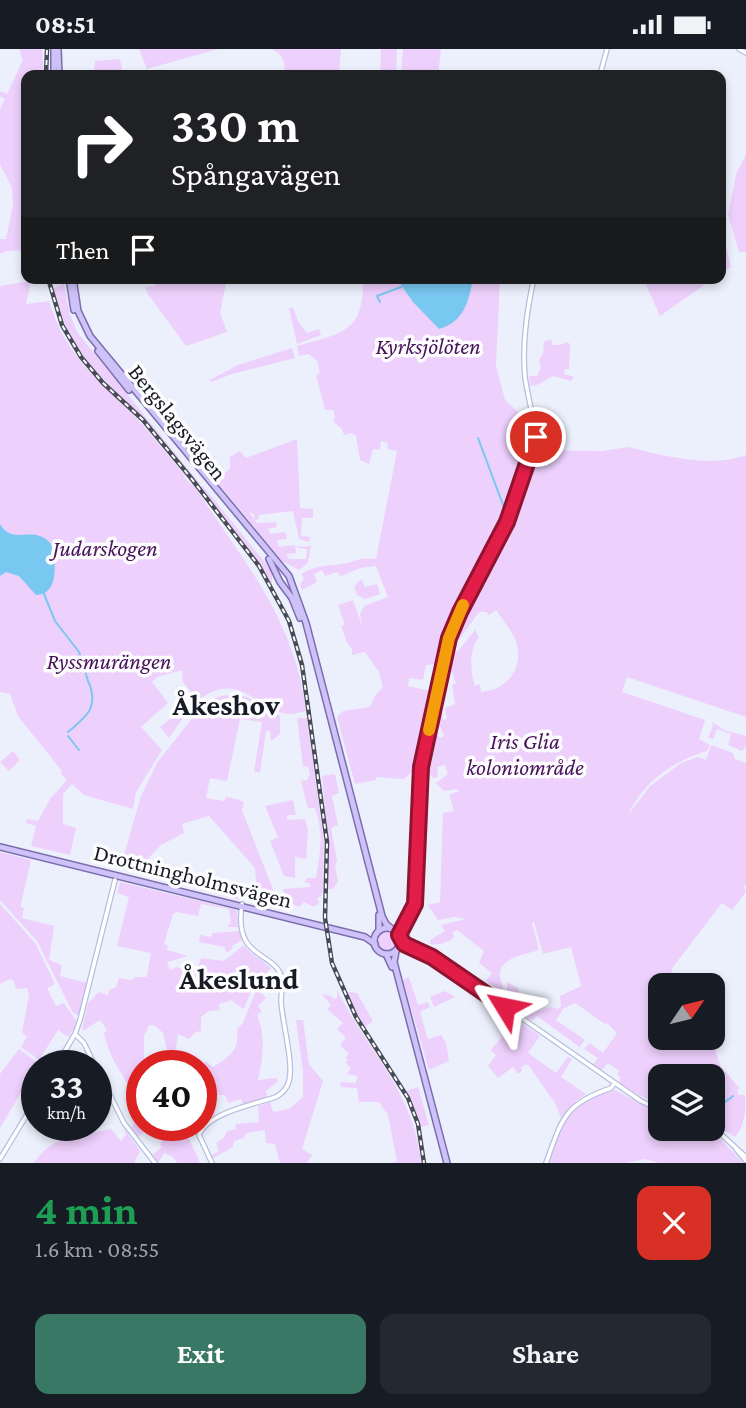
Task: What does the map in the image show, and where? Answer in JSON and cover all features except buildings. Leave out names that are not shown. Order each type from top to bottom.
[{"type":"main road","points":[[56,49],[57,70]]},
{"type":"main road","name":"Bergslagsvägen","points":[[72,284],[78,311],[90,336],[289,577],[306,623],[382,916],[392,928]]},
{"type":"main road","name":"Bergslagsvägen","points":[[72,284],[74,308],[86,335],[271,562],[292,598],[305,635],[379,915],[378,932]]},
{"type":"main road","points":[[281,581],[282,574],[289,577]]},
{"type":"main road","points":[[281,581],[289,577]]},
{"type":"main road","name":"Drottningholmsvägen","points":[[0,846],[346,931],[367,937],[375,944]]},
{"type":"main road","points":[[392,928],[400,938],[394,962],[445,1163],[391,961],[375,944],[378,932],[392,928]]},
{"type":"main road","name":"Drottningholmsvägen","points":[[346,931],[368,934],[378,932]]},
{"type":"main road","points":[[386,954],[397,949]]},
{"type":"street","points":[[601,70],[607,49]]},
{"type":"street","points":[[739,49],[746,53]]},
{"type":"street","points":[[533,284],[524,348],[525,377],[535,430],[530,457],[507,522],[449,638],[421,767],[415,904],[400,938],[451,969],[614,1084],[648,1104]]},
{"type":"street","points":[[66,1050],[80,1020],[115,880]]},
{"type":"street","points":[[212,1163],[199,1133],[224,1114],[283,1093],[290,1078],[281,1001],[282,980],[275,968],[245,940],[240,919],[242,905]]},
{"type":"street","points":[[392,928],[404,924]]},
{"type":"street","points":[[397,949],[419,951]]},
{"type":"street","points":[[75,1034],[88,1050]]},
{"type":"street","points":[[546,1163],[557,1130],[573,1107],[590,1095],[611,1088],[614,1084]]},
{"type":"street","points":[[112,1099],[124,1123],[155,1163]]},
{"type":"street","points":[[0,1159],[21,1124]]},
{"type":"street","points":[[725,1137],[746,1159]]},
{"type":"green space","points":[[19,49],[42,49],[44,70],[21,70],[21,250],[0,254],[0,239],[6,239],[13,205],[12,188],[0,164],[0,109],[5,99],[0,97],[0,91],[7,94],[23,60]]},
{"type":"green space","points":[[139,49],[218,49],[147,69]]},
{"type":"green space","points":[[272,49],[341,49],[339,70],[285,70],[282,57]]},
{"type":"green space","points":[[381,49],[397,49],[396,70],[380,70]]},
{"type":"green space","points":[[403,49],[441,49],[439,70],[401,70]]},
{"type":"green space","points":[[120,59],[122,70],[94,70],[95,61]]},
{"type":"green space","points":[[746,154],[746,252],[739,252],[728,215],[736,174]]},
{"type":"green space","points":[[726,245],[731,267],[726,270]]},
{"type":"green space","name":"Judarskogen","points":[[30,284],[26,304],[49,301],[56,321],[75,354],[139,421],[185,476],[183,477],[195,487],[248,566],[279,619],[300,678],[306,711],[290,714],[278,712],[237,690],[213,692],[198,701],[183,682],[182,670],[157,677],[152,682],[168,703],[141,727],[162,750],[136,792],[133,809],[84,795],[72,784],[63,794],[63,824],[76,828],[70,855],[31,846],[36,826],[26,823],[27,819],[38,821],[50,799],[67,780],[18,716],[10,694],[0,692],[0,286]]},
{"type":"green space","points":[[64,284],[77,332],[200,484],[198,485],[147,423],[77,349],[70,338],[70,332],[67,332],[53,289]]},
{"type":"green space","points":[[226,284],[220,313],[227,332],[186,346],[145,287]]},
{"type":"green space","name":"Kyrksjölöten","points":[[363,284],[500,284],[496,366],[505,400],[529,422],[530,441],[527,443],[528,452],[507,514],[453,614],[437,664],[426,665],[423,680],[409,678],[408,686],[431,691],[415,769],[404,779],[376,777],[376,780],[355,784],[337,717],[343,711],[370,707],[383,687],[379,672],[365,652],[352,655],[352,649],[341,626],[345,625],[338,605],[353,600],[362,625],[360,614],[364,606],[388,597],[376,566],[360,568],[341,576],[337,572],[325,576],[322,570],[314,574],[317,582],[302,590],[300,585],[304,578],[301,574],[311,569],[361,559],[376,559],[397,451],[387,449],[388,443],[381,441],[380,450],[373,449],[369,464],[360,460],[356,436],[352,433],[344,435],[342,429],[333,421],[333,410],[325,410],[316,375],[320,373],[317,361],[309,354],[299,356],[297,346],[326,338],[347,328],[354,321]]},
{"type":"green space","points":[[646,284],[705,284],[660,316]]},
{"type":"green space","points":[[289,308],[293,308],[307,333],[319,329],[321,335],[297,344]]},
{"type":"green space","points":[[551,339],[553,345],[567,342],[570,344],[569,369],[565,369],[564,374],[574,377],[571,381],[553,376],[530,386],[529,376],[537,376],[541,368],[539,360],[543,354],[544,342]]},
{"type":"green space","points":[[292,348],[295,358],[211,382],[210,380],[238,365]]},
{"type":"green space","points":[[297,439],[300,508],[313,509],[313,518],[302,518],[301,536],[310,537],[309,542],[299,539],[293,511],[259,515],[259,519],[255,520],[254,514],[249,512],[257,523],[276,522],[277,527],[268,529],[270,534],[285,532],[287,539],[277,540],[279,547],[295,545],[296,553],[286,554],[289,559],[306,559],[307,549],[297,546],[311,545],[308,563],[299,570],[282,561],[218,483],[230,469],[230,457],[240,451],[246,458]]},
{"type":"green space","name":"Iris Glia koloniområde","points":[[629,447],[704,461],[733,459],[746,455],[746,717],[627,677],[622,692],[705,720],[699,739],[710,745],[707,751],[683,760],[660,774],[634,803],[628,815],[650,786],[681,763],[698,757],[706,760],[711,745],[733,753],[735,759],[746,763],[746,892],[732,910],[722,903],[671,973],[648,973],[648,1050],[715,1050],[720,1064],[648,1064],[648,1099],[620,1083],[620,1077],[617,1075],[619,1071],[608,1063],[602,1070],[593,1065],[598,1058],[584,1049],[590,1043],[603,1053],[617,1033],[607,1023],[575,1003],[564,1008],[556,1020],[585,1040],[581,1048],[537,1016],[532,1021],[518,1011],[521,1006],[507,997],[507,982],[518,988],[524,1009],[531,1013],[552,1007],[558,1009],[561,1006],[560,996],[581,986],[571,947],[543,954],[534,922],[532,923],[539,950],[514,958],[503,965],[500,977],[504,994],[486,981],[492,973],[479,963],[484,951],[457,930],[452,933],[454,937],[450,940],[430,944],[430,940],[445,931],[441,925],[466,919],[455,917],[438,920],[428,905],[440,902],[443,813],[454,811],[449,795],[459,791],[444,791],[436,783],[448,774],[445,765],[437,767],[438,777],[433,778],[425,766],[435,733],[440,738],[444,736],[440,726],[436,727],[439,711],[443,720],[447,719],[445,708],[455,704],[452,685],[456,683],[452,672],[448,673],[452,654],[458,651],[475,630],[479,637],[473,648],[471,668],[475,686],[480,684],[481,692],[497,688],[509,679],[518,659],[515,640],[496,610],[489,615],[479,612],[453,648],[459,620],[510,525],[537,450],[602,451]]},
{"type":"green space","points":[[203,486],[267,565],[272,573],[272,584],[254,556],[200,487]]},
{"type":"green space","points":[[362,579],[365,587],[377,584],[380,594],[365,599],[357,595],[354,586]]},
{"type":"green space","points":[[235,694],[247,697],[280,716],[280,734],[271,741],[270,730],[266,732],[260,773],[254,771],[262,722],[240,719],[227,781],[210,778],[206,798],[224,801],[226,797],[244,803],[242,810],[281,910],[258,903],[255,868],[209,816],[182,824],[184,833],[161,845],[135,872],[122,869],[121,865],[141,796],[157,763],[204,703]]},
{"type":"green space","points":[[179,712],[183,718],[169,738],[160,727]]},
{"type":"green space","points":[[297,718],[307,718],[324,841],[323,890],[317,898],[319,903],[314,907],[304,902],[299,907],[287,901],[283,889],[310,887],[310,883],[305,881],[307,878],[316,878],[320,852],[318,817],[315,808],[308,808],[301,781],[307,780],[310,774],[308,767],[303,766]]},
{"type":"green space","points":[[712,722],[724,730],[746,736],[746,746],[742,751],[728,745],[731,734],[717,729],[713,739],[708,738]]},
{"type":"green space","points":[[13,751],[20,760],[9,771],[0,762]]},
{"type":"green space","points":[[335,774],[339,793],[332,796],[338,825],[331,828],[338,881],[333,889],[328,889],[328,846],[322,776]]},
{"type":"green space","points":[[293,800],[296,815],[287,815],[287,820],[305,819],[308,831],[306,859],[295,857],[295,878],[284,876],[270,841],[278,837],[265,806]]},
{"type":"green space","points":[[0,852],[31,860],[21,904],[24,908],[22,918],[54,926],[49,960],[62,965],[60,976],[87,983],[79,1016],[73,1013],[37,941],[0,900]]},
{"type":"green space","points":[[146,865],[162,874],[236,894],[240,900],[138,874]]},
{"type":"green space","points":[[120,882],[237,910],[238,927],[228,925],[231,924],[229,909],[201,904],[198,916],[177,912],[173,914],[164,943],[168,946],[167,950],[188,956],[167,962],[170,970],[177,967],[189,971],[197,970],[201,958],[224,961],[244,945],[271,968],[251,991],[244,1009],[231,1000],[219,1004],[220,1010],[209,1011],[201,1017],[201,1031],[189,1039],[178,1034],[176,1050],[167,1050],[163,1033],[154,1025],[149,1025],[144,1036],[144,1050],[126,1050],[126,1082],[113,1059],[104,1033],[107,1030],[100,1020],[83,1031],[82,1029],[88,1003],[99,992],[108,995],[109,990],[116,987],[119,978],[132,980],[147,975],[151,953],[117,946],[129,897],[117,893]]},
{"type":"green space","points":[[0,904],[35,943],[55,984],[47,988],[56,1006],[64,1003],[77,1022],[69,1037],[58,1030],[45,1050],[25,1050],[21,1047],[27,1037],[22,1032],[29,995],[27,988],[16,989],[14,981],[10,979],[0,984]]},
{"type":"green space","points":[[387,930],[395,933],[398,941],[395,949],[387,952],[379,949],[376,941],[379,933]]},
{"type":"green space","points":[[239,931],[242,940],[228,952],[225,947],[199,942],[200,935],[211,937],[212,933]]},
{"type":"green space","points":[[409,977],[418,1005],[428,1002],[430,1007],[420,1012],[428,1039],[441,1035],[446,1043],[449,1061],[429,1070],[403,980]]},
{"type":"green space","points":[[257,988],[266,998],[258,1006],[262,1011],[257,1015],[263,1047],[258,1080],[276,1078],[278,1081],[266,1091],[267,1098],[243,1105],[241,1099],[228,1103],[225,1095],[217,1095],[217,1064],[232,1052],[237,1042],[237,1029],[243,1023]]},
{"type":"green space","points":[[337,990],[400,1093],[417,1137],[421,1163],[393,1163],[397,1161],[388,1115],[379,1102],[359,1102],[357,1088],[341,1087],[340,1082],[356,1083],[357,1076],[347,1074],[351,1068],[345,1058],[349,1054],[340,1045],[346,1038],[337,1029],[343,1023],[327,1009],[331,1005],[322,994],[334,999],[337,998]]},
{"type":"green space","points":[[445,991],[455,997],[434,1007],[430,997]]},
{"type":"green space","points":[[346,993],[357,993],[373,1021],[364,1028]]},
{"type":"green space","points":[[516,1019],[540,1036],[528,1053],[556,1073],[568,1057],[572,1059],[561,1077],[586,1094],[561,1118],[555,1103],[529,1066],[526,1064],[518,1074],[513,1067],[498,1078],[488,1066],[496,1055],[491,1050]]},
{"type":"green space","points":[[296,1020],[303,1020],[309,1064],[323,1081],[302,1149],[312,1155],[307,1163],[280,1163],[275,1144],[266,1143],[265,1130],[246,1133],[244,1138],[234,1141],[233,1147],[212,1159],[210,1156],[219,1151],[216,1143],[224,1138],[227,1131],[236,1129],[235,1124],[259,1122],[258,1106],[270,1102],[273,1112],[289,1109],[303,1097],[303,1071]]},
{"type":"green space","points":[[19,1049],[21,1050],[21,1092],[0,1128],[0,1074]]},
{"type":"green space","points":[[725,1071],[740,1089],[737,1089],[738,1095],[745,1095],[744,1117],[735,1137],[725,1130]]},
{"type":"green space","points":[[418,1087],[429,1125],[420,1127],[406,1091]]},
{"type":"green space","points":[[615,1090],[648,1108],[648,1141],[722,1141],[743,1163],[659,1163],[645,1159],[625,1163],[549,1163],[559,1133],[570,1115],[576,1107],[594,1096]]},
{"type":"green space","points":[[112,1130],[121,1141],[126,1135],[126,1141],[133,1141],[140,1151],[134,1163],[34,1163],[42,1153],[59,1141],[112,1141]]},
{"type":"green space","points":[[163,1141],[190,1141],[200,1163],[177,1163],[173,1157],[164,1153],[158,1163],[151,1156],[162,1147],[160,1144]]},
{"type":"water","points":[[400,284],[472,284],[460,316],[439,329]]},
{"type":"water","points":[[0,524],[11,534],[37,535],[51,544],[54,558],[53,583],[44,593],[36,595],[19,576],[6,572],[0,576]]},
{"type":"waterway","points":[[380,302],[377,296],[401,287]]},
{"type":"waterway","points":[[478,438],[505,510]]},
{"type":"waterway","points":[[44,594],[55,621],[79,652],[89,684]]},
{"type":"waterway","points":[[68,732],[85,717],[91,707],[90,685]]},
{"type":"waterway","points":[[68,736],[79,750]]},
{"type":"waterway","points":[[725,1102],[733,1096]]},
{"type":"railway","points":[[46,70],[47,49]]},
{"type":"railway","points":[[50,284],[62,325],[81,357],[103,383],[143,420],[191,478],[259,566],[289,621],[302,665],[327,842],[325,918],[332,963],[356,1017],[408,1098],[418,1124],[424,1163]]},
{"type":"slow traffic","points":[[429,730],[449,638],[463,605]]},
{"type":"district","name":"Åkeshov","points":[[226,705]]},
{"type":"district","name":"Åkeslund","points":[[239,979]]},
{"type":"route","points":[[505,1007],[432,957],[404,944],[399,935],[415,904],[418,789],[449,638],[507,522],[536,437]]},
{"type":"park label","name":"Ryssmurängen","points":[[109,661]]}]
